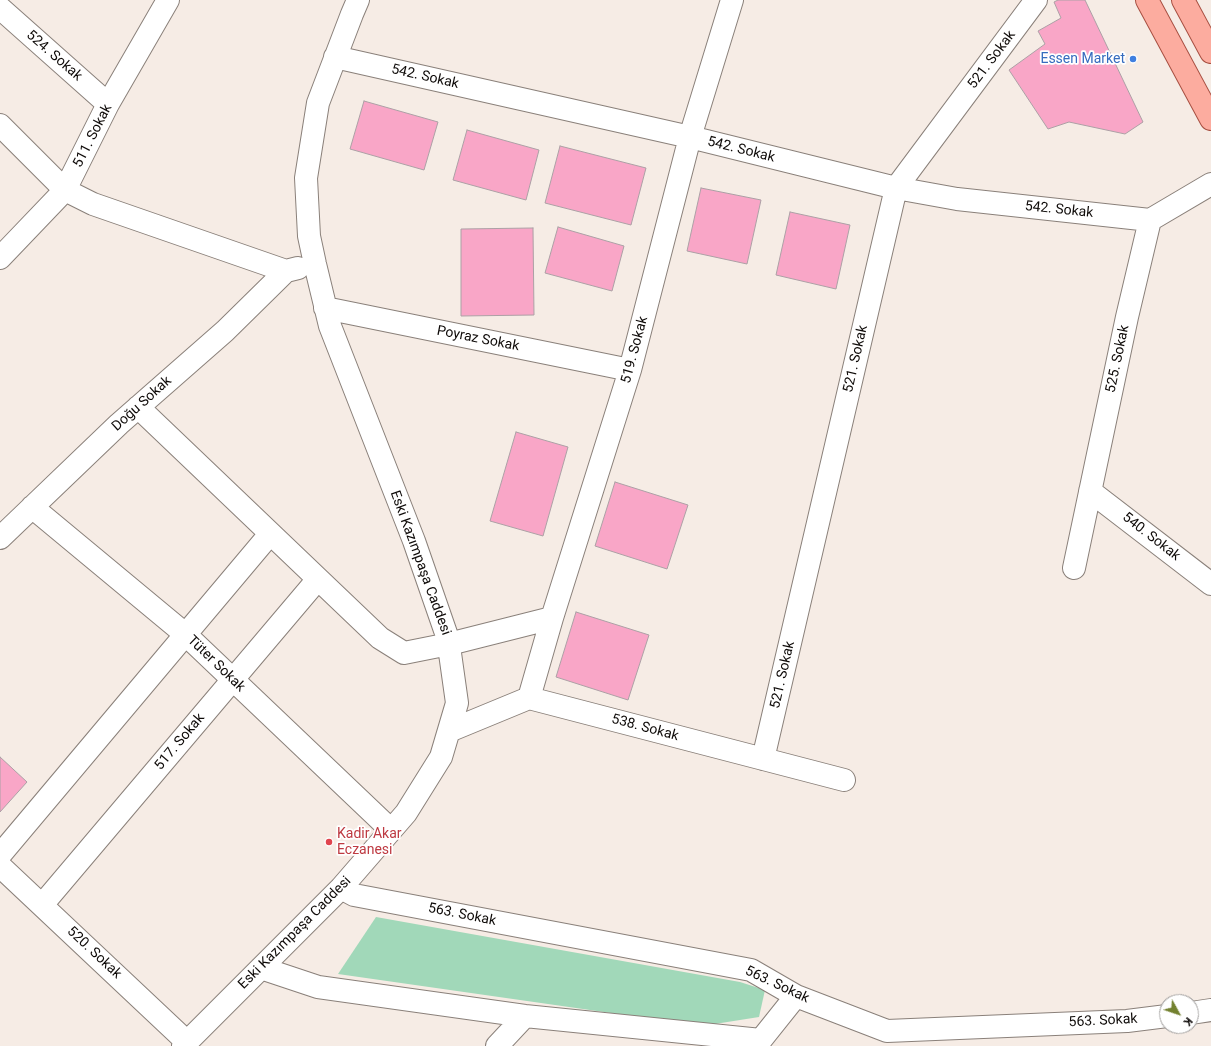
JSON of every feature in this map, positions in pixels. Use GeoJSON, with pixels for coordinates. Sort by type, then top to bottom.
{"type":"FeatureCollection","features":[{"type":"Feature","properties":{"kind":"main road"},"geometry":{"type":"LineString","coordinates":[[1147,0],[1211,119]]}},
{"type":"Feature","properties":{"kind":"main road"},"geometry":{"type":"LineString","coordinates":[[1183,0],[1211,52]]}},
{"type":"Feature","properties":{"kind":"street","name":"511. Sokak"},"geometry":{"type":"LineString","coordinates":[[0,258],[65,190],[108,104],[168,0]]}},
{"type":"Feature","properties":{"kind":"street","name":"Eski Kazımpaşa Caddesi"},"geometry":{"type":"LineString","coordinates":[[185,1044],[341,888],[406,813],[440,758],[457,703],[449,644],[436,601],[330,326],[309,236],[306,178],[318,103],[358,0]]}},
{"type":"Feature","properties":{"kind":"street","name":"519. Sokak"},"geometry":{"type":"LineString","coordinates":[[529,698],[552,618],[630,370],[690,138],[732,0]]}},
{"type":"Feature","properties":{"kind":"street","name":"521. Sokak"},"geometry":{"type":"LineString","coordinates":[[763,759],[896,188],[1036,0]]}},
{"type":"Feature","properties":{"kind":"street","name":"524. Sokak"},"geometry":{"type":"LineString","coordinates":[[0,8],[108,104]]}},
{"type":"Feature","properties":{"kind":"street","name":"542. Sokak"},"geometry":{"type":"LineString","coordinates":[[335,57],[690,138],[896,188],[957,199],[1150,220]]}},
{"type":"Feature","properties":{"kind":"street"},"geometry":{"type":"LineString","coordinates":[[0,125],[65,190],[93,204],[286,271],[315,264]]}},
{"type":"Feature","properties":{"kind":"street"},"geometry":{"type":"LineString","coordinates":[[1150,220],[1211,184]]}},
{"type":"Feature","properties":{"kind":"street","name":"525. Sokak"},"geometry":{"type":"LineString","coordinates":[[1074,568],[1127,317],[1150,220]]}},
{"type":"Feature","properties":{"kind":"street","name":"Doğu Sokak"},"geometry":{"type":"LineString","coordinates":[[0,538],[138,407],[225,331],[286,271]]}},
{"type":"Feature","properties":{"kind":"street","name":"Poyraz Sokak"},"geometry":{"type":"LineString","coordinates":[[325,308],[630,370]]}},
{"type":"Feature","properties":{"kind":"street"},"geometry":{"type":"LineString","coordinates":[[138,407],[380,638],[404,653],[449,644],[552,618]]}},
{"type":"Feature","properties":{"kind":"street","name":"540. Sokak"},"geometry":{"type":"LineString","coordinates":[[1090,491],[1211,584]]}},
{"type":"Feature","properties":{"kind":"street","name":"Tüter Sokak"},"geometry":{"type":"LineString","coordinates":[[32,508],[185,634],[391,830]]}},
{"type":"Feature","properties":{"kind":"street"},"geometry":{"type":"LineString","coordinates":[[0,855],[270,534]]}},
{"type":"Feature","properties":{"kind":"street","name":"517. Sokak"},"geometry":{"type":"LineString","coordinates":[[42,905],[318,579]]}},
{"type":"Feature","properties":{"kind":"street"},"geometry":{"type":"LineString","coordinates":[[449,731],[529,698]]}},
{"type":"Feature","properties":{"kind":"street","name":"538. Sokak"},"geometry":{"type":"LineString","coordinates":[[529,698],[844,780]]}},
{"type":"Feature","properties":{"kind":"street","name":"520. Sokak"},"geometry":{"type":"LineString","coordinates":[[0,866],[185,1044]]}},
{"type":"Feature","properties":{"kind":"street","name":"563. Sokak"},"geometry":{"type":"LineString","coordinates":[[341,888],[354,895],[751,970],[796,996],[887,1031],[1127,1021],[1159,1017]]}},
{"type":"Feature","properties":{"kind":"street"},"geometry":{"type":"LineString","coordinates":[[261,968],[318,987],[525,1016],[758,1043],[796,996]]}},
{"type":"Feature","properties":{"kind":"street"},"geometry":{"type":"LineString","coordinates":[[1199,1012],[1211,1010]]}},
{"type":"Feature","properties":{"kind":"street"},"geometry":{"type":"LineString","coordinates":[[497,1046],[525,1016]]}},
{"type":"Feature","properties":{"kind":"street"},"geometry":{"type":"LineString","coordinates":[[887,1031],[904,1046]]}},
{"type":"Feature","properties":{"kind":"green space"},"geometry":{"type":"Polygon","coordinates":[[[376,917],[740,982],[765,990],[759,1017],[702,1026],[338,974],[376,917]]]}},
{"type":"Feature","properties":{"kind":"building"},"geometry":{"type":"Polygon","coordinates":[[[1058,0],[1085,0],[1143,122],[1125,134],[1069,122],[1048,129],[1009,70],[1045,44],[1038,31],[1061,18],[1054,2],[1058,0]]]}},
{"type":"Feature","properties":{"kind":"building"},"geometry":{"type":"Polygon","coordinates":[[[364,101],[438,122],[424,170],[350,149],[364,101]]]}},
{"type":"Feature","properties":{"kind":"building"},"geometry":{"type":"Polygon","coordinates":[[[467,130],[539,150],[526,200],[453,180],[467,130]]]}},
{"type":"Feature","properties":{"kind":"building"},"geometry":{"type":"Polygon","coordinates":[[[560,146],[646,168],[631,225],[545,203],[560,146]]]}},
{"type":"Feature","properties":{"kind":"building"},"geometry":{"type":"Polygon","coordinates":[[[701,188],[761,200],[747,264],[687,251],[701,188]]]}},
{"type":"Feature","properties":{"kind":"building"},"geometry":{"type":"Polygon","coordinates":[[[790,212],[850,225],[836,289],[776,275],[790,212]]]}},
{"type":"Feature","properties":{"kind":"building"},"geometry":{"type":"Polygon","coordinates":[[[558,227],[624,246],[612,291],[545,273],[558,227]]]}},
{"type":"Feature","properties":{"kind":"building"},"geometry":{"type":"Polygon","coordinates":[[[533,228],[534,315],[461,316],[461,229],[533,228]]]}},
{"type":"Feature","properties":{"kind":"building"},"geometry":{"type":"Polygon","coordinates":[[[516,432],[568,447],[543,536],[490,521],[516,432]]]}},
{"type":"Feature","properties":{"kind":"building"},"geometry":{"type":"Polygon","coordinates":[[[615,482],[688,505],[667,569],[595,546],[615,482]]]}},
{"type":"Feature","properties":{"kind":"building"},"geometry":{"type":"Polygon","coordinates":[[[576,612],[649,635],[628,700],[556,677],[576,612]]]}},
{"type":"Feature","properties":{"kind":"building"},"geometry":{"type":"Polygon","coordinates":[[[0,757],[27,782],[0,812],[0,757]]]}},
{"type":"Feature","properties":{"kind":"place","name":"Essen Market"},"geometry":{"type":"Point","coordinates":[1133,59]}},
{"type":"Feature","properties":{"kind":"place","name":"Kadir Akar Eczanesi"},"geometry":{"type":"Point","coordinates":[329,842]}}]}
